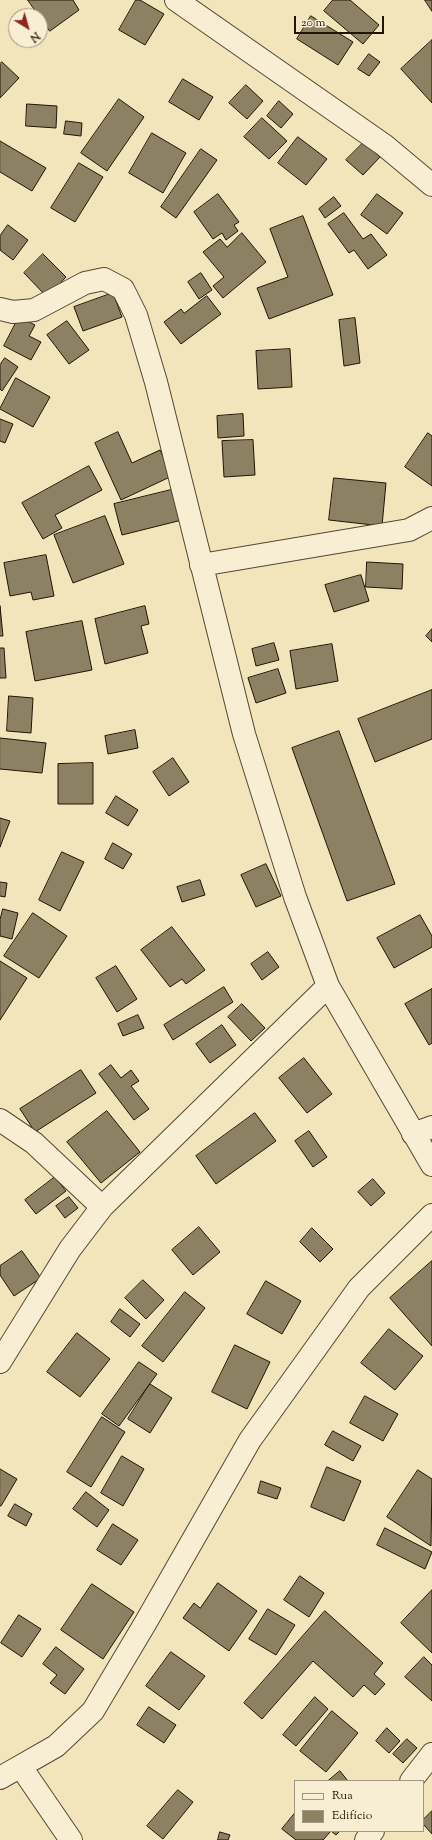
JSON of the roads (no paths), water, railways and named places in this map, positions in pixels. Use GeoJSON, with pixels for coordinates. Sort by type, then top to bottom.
{"type":"FeatureCollection","features":[{"type":"Feature","properties":{"kind":"street"},"geometry":{"type":"LineString","coordinates":[[176,0],[384,145],[432,185]]}},
{"type":"Feature","properties":{"kind":"street"},"geometry":{"type":"LineString","coordinates":[[0,309],[13,312],[34,310],[85,284],[104,279],[123,289],[136,315],[154,374],[244,734],[295,897],[328,986],[423,1131],[432,1165]]}},
{"type":"Feature","properties":{"kind":"street"},"geometry":{"type":"LineString","coordinates":[[201,565],[409,530],[432,518]]}},
{"type":"Feature","properties":{"kind":"street"},"geometry":{"type":"LineString","coordinates":[[0,1362],[70,1249],[102,1207],[328,986]]}},
{"type":"Feature","properties":{"kind":"street"},"geometry":{"type":"LineString","coordinates":[[0,1120],[34,1143],[102,1207]]}},
{"type":"Feature","properties":{"kind":"street"},"geometry":{"type":"LineString","coordinates":[[0,1778],[56,1746],[93,1711],[250,1440],[359,1288],[432,1215]]}},
{"type":"Feature","properties":{"kind":"street"},"geometry":{"type":"LineString","coordinates":[[412,1780],[432,1754]]}},
{"type":"Feature","properties":{"kind":"street"},"geometry":{"type":"LineString","coordinates":[[21,1767],[71,1840]]}},
{"type":"Feature","properties":{"kind":"street"},"geometry":{"type":"LineString","coordinates":[[366,1840],[372,1832]]}}]}
